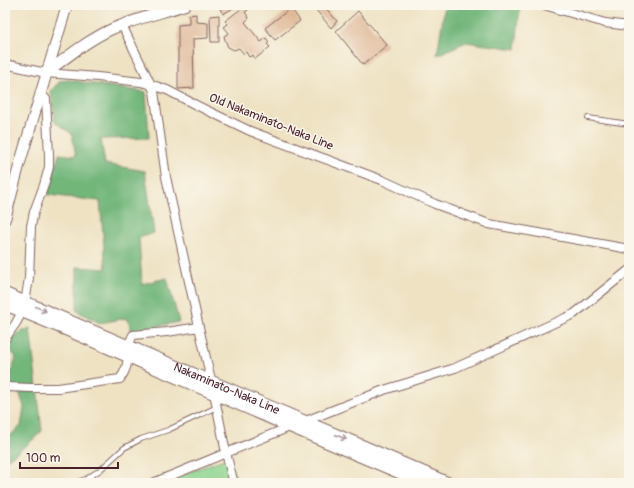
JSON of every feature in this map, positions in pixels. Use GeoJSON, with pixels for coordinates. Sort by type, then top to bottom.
{"type":"FeatureCollection","features":[{"type":"Feature","properties":{"kind":"main road","name":"Nakaminato-Naka Line"},"geometry":{"type":"LineString","coordinates":[[5,294],[24,307],[68,330],[128,351],[213,387],[305,422],[447,483]]}},
{"type":"Feature","properties":{"kind":"main road","name":"Nakaminato-Naka Line"},"geometry":{"type":"LineString","coordinates":[[5,304],[24,307]]}},
{"type":"Feature","properties":{"kind":"main road","name":"Nakaminato-Naka Line"},"geometry":{"type":"LineString","coordinates":[[213,387],[290,426],[426,483]]}},
{"type":"Feature","properties":{"kind":"street"},"geometry":{"type":"LineString","coordinates":[[5,219],[40,93],[67,5]]}},
{"type":"Feature","properties":{"kind":"street"},"geometry":{"type":"LineString","coordinates":[[46,73],[97,37],[122,25],[185,5]]}},
{"type":"Feature","properties":{"kind":"street"},"geometry":{"type":"LineString","coordinates":[[544,5],[561,8],[605,23],[629,26]]}},
{"type":"Feature","properties":{"kind":"street"},"geometry":{"type":"LineString","coordinates":[[122,25],[154,91],[166,177],[198,327],[213,387],[226,453],[235,483]]}},
{"type":"Feature","properties":{"kind":"street","name":"Old Nakaminato-Naka Line"},"geometry":{"type":"LineString","coordinates":[[5,64],[46,73],[98,77],[150,84],[168,90],[250,131],[382,180],[435,204],[479,221],[629,249]]}},
{"type":"Feature","properties":{"kind":"street"},"geometry":{"type":"LineString","coordinates":[[5,339],[16,323],[24,307],[29,278],[31,226],[34,212],[49,167],[46,99],[40,93]]}},
{"type":"Feature","properties":{"kind":"street"},"geometry":{"type":"LineString","coordinates":[[152,483],[290,426],[305,422],[384,390],[455,368],[574,314],[629,270]]}},
{"type":"Feature","properties":{"kind":"street"},"geometry":{"type":"LineString","coordinates":[[5,387],[58,388],[120,379],[125,373],[128,351],[133,335],[198,327]]}},
{"type":"Feature","properties":{"kind":"lane"},"geometry":{"type":"LineString","coordinates":[[588,118],[629,124]]}},
{"type":"Feature","properties":{"kind":"lane"},"geometry":{"type":"LineString","coordinates":[[74,483],[86,479],[100,470],[124,448],[141,439],[168,430],[217,407]]}},
{"type":"Feature","properties":{"kind":"green space"},"geometry":{"type":"Polygon","coordinates":[[[445,5],[520,5],[516,49],[466,42],[437,55],[445,5]]]}},
{"type":"Feature","properties":{"kind":"green space"},"geometry":{"type":"Polygon","coordinates":[[[69,80],[146,92],[149,138],[101,139],[105,164],[145,171],[154,233],[139,238],[142,284],[167,278],[179,322],[132,331],[127,318],[100,323],[77,311],[77,267],[106,269],[100,201],[48,195],[59,154],[76,156],[72,134],[55,122],[51,91],[60,81],[69,80]]]}},
{"type":"Feature","properties":{"kind":"green space"},"geometry":{"type":"Polygon","coordinates":[[[30,328],[42,431],[28,444],[5,461],[5,440],[21,426],[24,407],[20,394],[8,383],[16,357],[8,348],[13,336],[30,328]]]}},
{"type":"Feature","properties":{"kind":"green space"},"geometry":{"type":"Polygon","coordinates":[[[224,459],[241,483],[167,483],[166,481],[224,459]]]}},
{"type":"Feature","properties":{"kind":"building"},"geometry":{"type":"Polygon","coordinates":[[[218,5],[234,5],[235,7],[223,14],[218,5]]]}},
{"type":"Feature","properties":{"kind":"building"},"geometry":{"type":"Polygon","coordinates":[[[246,5],[248,10],[245,12],[249,18],[245,22],[261,42],[266,38],[269,42],[267,44],[270,47],[255,59],[253,55],[249,57],[246,52],[244,54],[239,48],[234,50],[228,47],[224,36],[229,33],[224,27],[228,24],[225,21],[246,5]]]}},
{"type":"Feature","properties":{"kind":"building"},"geometry":{"type":"Polygon","coordinates":[[[312,5],[323,5],[337,21],[331,28],[312,5]]]}},
{"type":"Feature","properties":{"kind":"building"},"geometry":{"type":"Polygon","coordinates":[[[291,8],[300,21],[275,40],[265,28],[291,8]]]}},
{"type":"Feature","properties":{"kind":"building"},"geometry":{"type":"Polygon","coordinates":[[[358,11],[387,45],[363,65],[336,31],[358,11]]]}},
{"type":"Feature","properties":{"kind":"building"},"geometry":{"type":"Polygon","coordinates":[[[196,14],[196,22],[208,23],[208,38],[193,39],[194,88],[178,89],[178,25],[189,24],[189,15],[196,14]]]}},
{"type":"Feature","properties":{"kind":"building"},"geometry":{"type":"Polygon","coordinates":[[[219,15],[219,42],[211,42],[210,16],[219,15]]]}}]}
